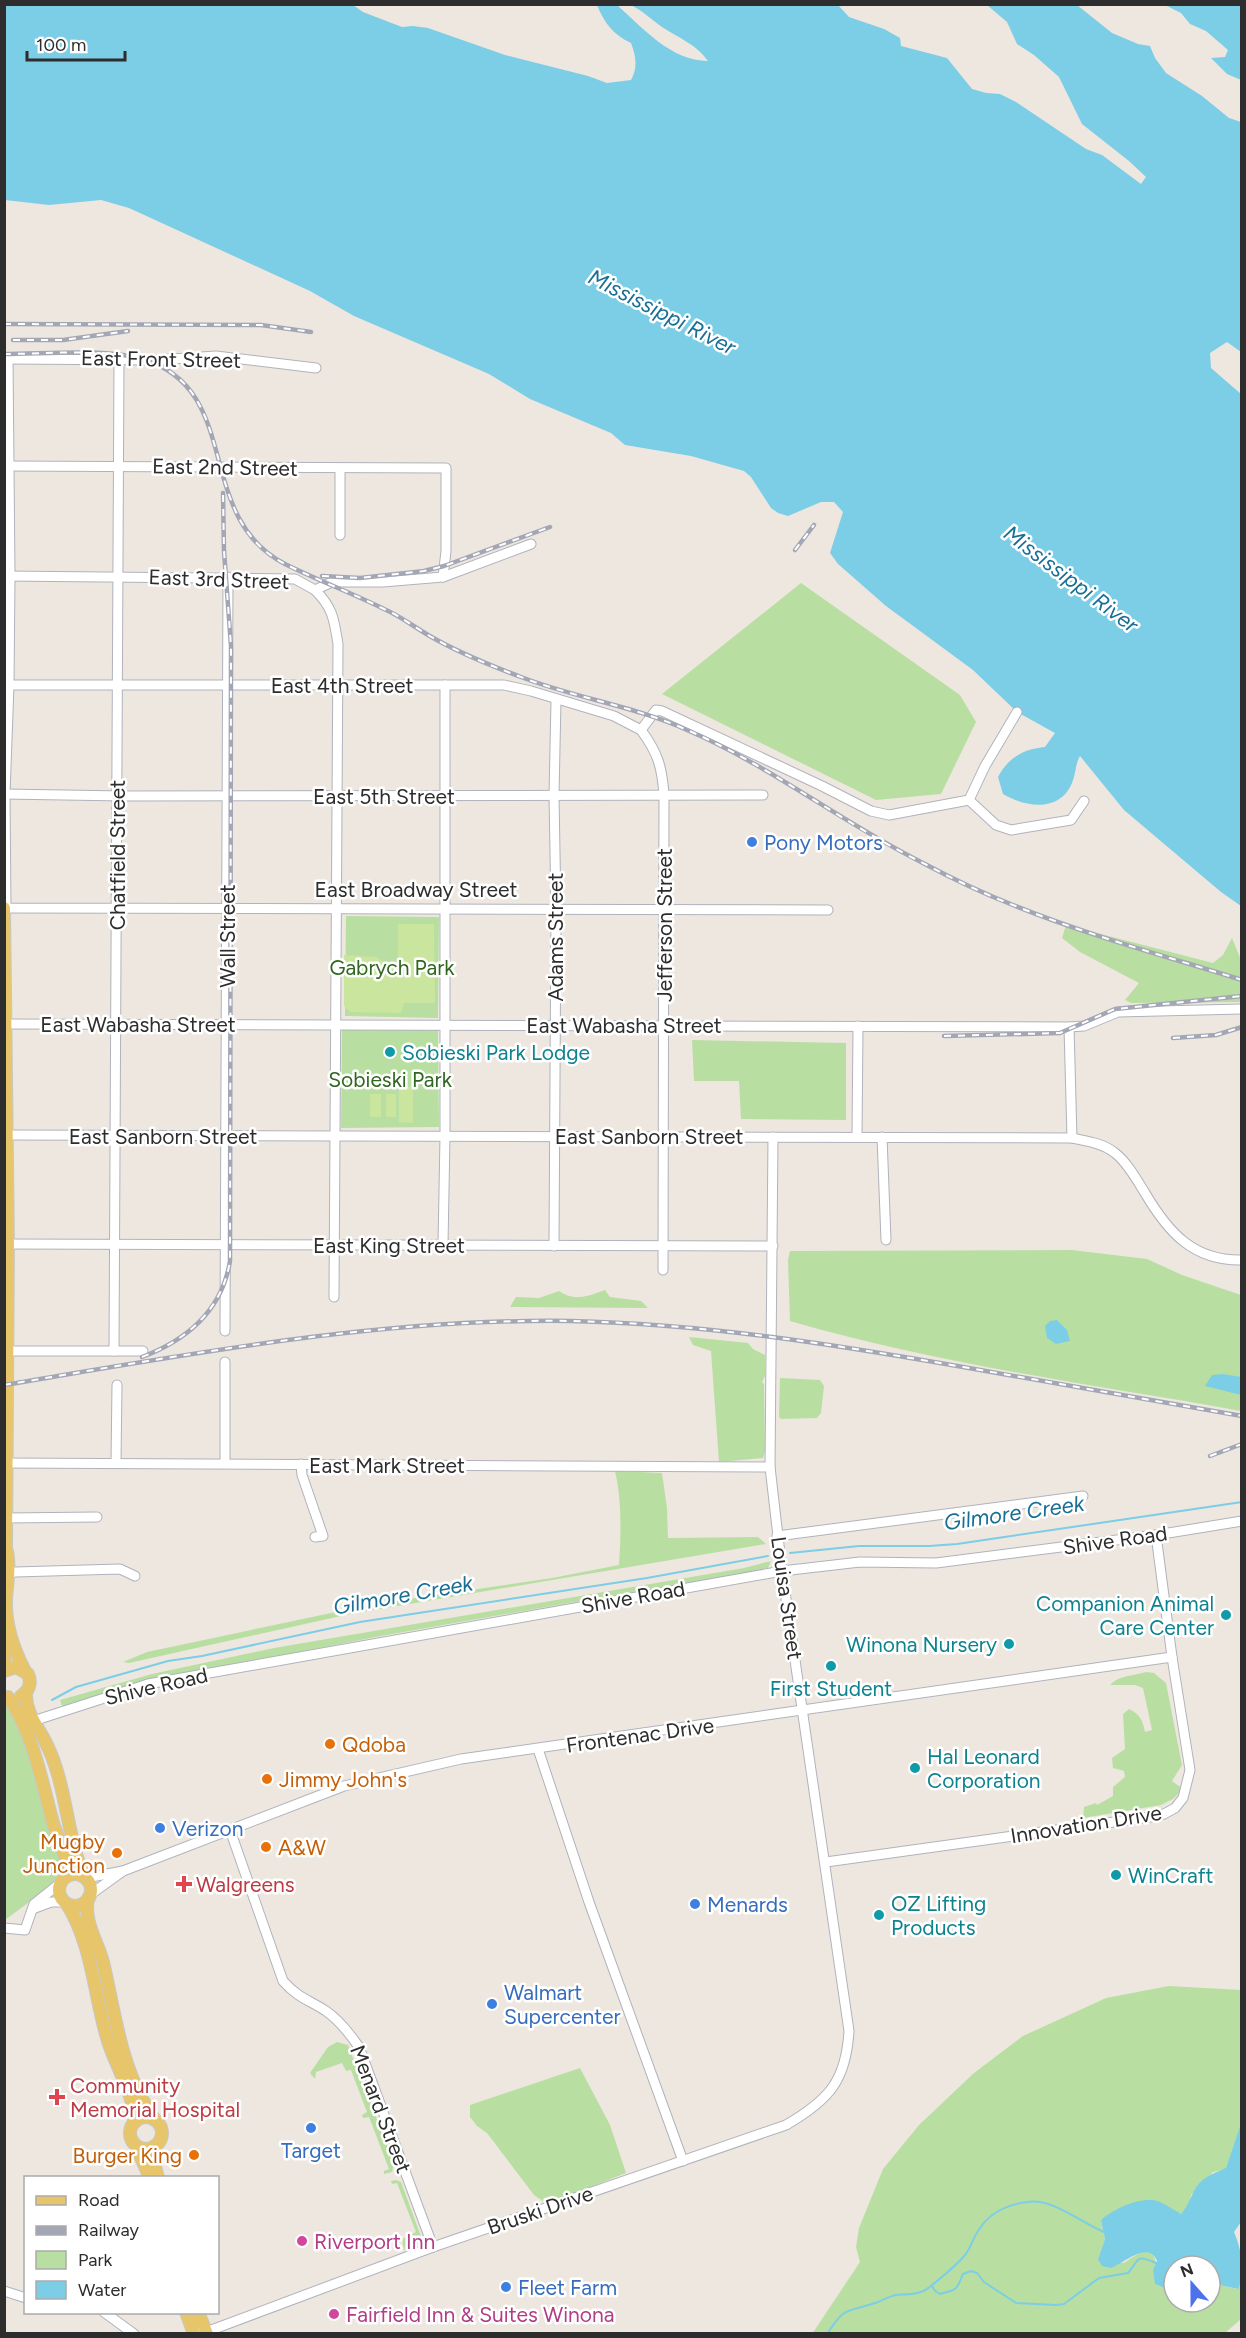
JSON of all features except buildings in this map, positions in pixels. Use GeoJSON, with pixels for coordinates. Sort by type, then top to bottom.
{"type":"FeatureCollection","features":[{"type":"Feature","properties":{"kind":"main road"},"geometry":{"type":"LineString","coordinates":[[5,908],[7,1518],[5,1550],[9,1556],[8,1622],[14,1647],[30,1681],[26,1692],[27,1707],[56,1768],[72,1842],[85,1877],[90,1884],[88,1918],[103,1961],[125,2060],[137,2092],[160,2128],[161,2134],[155,2146],[154,2162],[158,2176]]}},
{"type":"Feature","properties":{"kind":"main road"},"geometry":{"type":"LineString","coordinates":[[4,1646],[5,1670],[16,1667],[25,1671]]}},
{"type":"Feature","properties":{"kind":"main road"},"geometry":{"type":"LineString","coordinates":[[6,1696],[18,1697],[26,1692]]}},
{"type":"Feature","properties":{"kind":"main road"},"geometry":{"type":"LineString","coordinates":[[6,1696],[22,1720],[40,1768],[52,1820],[66,1860],[59,1894],[83,1939],[106,2036],[132,2100],[135,2122],[130,2134],[149,2176]]}},
{"type":"Feature","properties":{"kind":"main road"},"geometry":{"type":"LineString","coordinates":[[62,1881],[74,1874],[85,1877]]}},
{"type":"Feature","properties":{"kind":"main road"},"geometry":{"type":"LineString","coordinates":[[65,1903],[79,1906],[89,1897]]}},
{"type":"Feature","properties":{"kind":"main road"},"geometry":{"type":"LineString","coordinates":[[135,2122],[145,2117],[155,2120]]}},
{"type":"Feature","properties":{"kind":"main road"},"geometry":{"type":"LineString","coordinates":[[136,2146],[146,2149],[155,2146]]}},
{"type":"Feature","properties":{"kind":"main road"},"geometry":{"type":"LineString","coordinates":[[189,2314],[202,2333]]}},
{"type":"Feature","properties":{"kind":"main road"},"geometry":{"type":"LineString","coordinates":[[198,2314],[202,2333]]}},
{"type":"Feature","properties":{"kind":"street","name":"East Front Street"},"geometry":{"type":"LineString","coordinates":[[6,359],[157,360],[216,356],[316,368]]}},
{"type":"Feature","properties":{"kind":"street","name":"Chatfield Street"},"geometry":{"type":"LineString","coordinates":[[114,1351],[119,358]]}},
{"type":"Feature","properties":{"kind":"street"},"geometry":{"type":"LineString","coordinates":[[5,908],[6,359]]}},
{"type":"Feature","properties":{"kind":"street","name":"East 2nd Street"},"geometry":{"type":"LineString","coordinates":[[7,466],[446,468],[446,551],[443,577]]}},
{"type":"Feature","properties":{"kind":"street"},"geometry":{"type":"LineString","coordinates":[[340,469],[340,535]]}},
{"type":"Feature","properties":{"kind":"street","name":"East 3rd Street"},"geometry":{"type":"LineString","coordinates":[[7,576],[295,579],[315,590],[332,582],[383,582],[443,577],[531,544]]}},
{"type":"Feature","properties":{"kind":"street","name":"Wall Street"},"geometry":{"type":"LineString","coordinates":[[225,1331],[228,577]]}},
{"type":"Feature","properties":{"kind":"street"},"geometry":{"type":"LineString","coordinates":[[315,590],[328,603],[334,617],[338,644],[334,1297]]}},
{"type":"Feature","properties":{"kind":"street","name":"East 4th Street"},"geometry":{"type":"LineString","coordinates":[[7,685],[504,685],[614,716],[641,730]]}},
{"type":"Feature","properties":{"kind":"street"},"geometry":{"type":"LineString","coordinates":[[443,1245],[446,1136],[445,685]]}},
{"type":"Feature","properties":{"kind":"street","name":"Adams Street"},"geometry":{"type":"LineString","coordinates":[[554,1246],[556,700]]}},
{"type":"Feature","properties":{"kind":"street"},"geometry":{"type":"LineString","coordinates":[[641,730],[656,710],[662,711],[871,811],[889,815],[969,800]]}},
{"type":"Feature","properties":{"kind":"street"},"geometry":{"type":"LineString","coordinates":[[969,800],[985,766],[1017,712]]}},
{"type":"Feature","properties":{"kind":"street","name":"Jefferson Street"},"geometry":{"type":"LineString","coordinates":[[641,730],[655,749],[663,771],[664,795],[663,1270]]}},
{"type":"Feature","properties":{"kind":"street","name":"East 5th Street"},"geometry":{"type":"LineString","coordinates":[[5,795],[763,795]]}},
{"type":"Feature","properties":{"kind":"street"},"geometry":{"type":"LineString","coordinates":[[969,800],[996,825],[1011,830],[1071,820],[1084,801]]}},
{"type":"Feature","properties":{"kind":"street","name":"East Broadway Street"},"geometry":{"type":"LineString","coordinates":[[5,908],[828,909]]}},
{"type":"Feature","properties":{"kind":"street","name":"East Wabasha Street"},"geometry":{"type":"LineString","coordinates":[[6,1024],[1069,1027],[1084,1026],[1118,1012],[1242,1009]]}},
{"type":"Feature","properties":{"kind":"street"},"geometry":{"type":"LineString","coordinates":[[857,1137],[858,1026]]}},
{"type":"Feature","properties":{"kind":"street"},"geometry":{"type":"LineString","coordinates":[[1069,1027],[1072,1138]]}},
{"type":"Feature","properties":{"kind":"street","name":"East Sanborn Street"},"geometry":{"type":"LineString","coordinates":[[5,1136],[1072,1138],[1096,1143],[1115,1153],[1135,1177],[1165,1225],[1183,1242],[1211,1257],[1242,1260]]}},
{"type":"Feature","properties":{"kind":"street","name":"Louisa Street"},"geometry":{"type":"LineString","coordinates":[[773,1137],[770,1467],[777,1536],[849,2031],[848,2056]]}},
{"type":"Feature","properties":{"kind":"street"},"geometry":{"type":"LineString","coordinates":[[882,1137],[886,1240]]}},
{"type":"Feature","properties":{"kind":"street","name":"East King Street"},"geometry":{"type":"LineString","coordinates":[[6,1244],[773,1246]]}},
{"type":"Feature","properties":{"kind":"street"},"geometry":{"type":"LineString","coordinates":[[5,1351],[143,1351]]}},
{"type":"Feature","properties":{"kind":"street"},"geometry":{"type":"LineString","coordinates":[[225,1362],[225,1464]]}},
{"type":"Feature","properties":{"kind":"street"},"geometry":{"type":"LineString","coordinates":[[116,1462],[117,1385]]}},
{"type":"Feature","properties":{"kind":"street","name":"East Mark Street"},"geometry":{"type":"LineString","coordinates":[[6,1463],[770,1467]]}},
{"type":"Feature","properties":{"kind":"street"},"geometry":{"type":"LineString","coordinates":[[301,1464],[302,1475],[322,1536],[315,1538]]}},
{"type":"Feature","properties":{"kind":"street"},"geometry":{"type":"LineString","coordinates":[[777,1536],[1083,1496]]}},
{"type":"Feature","properties":{"kind":"street"},"geometry":{"type":"LineString","coordinates":[[7,1518],[97,1517]]}},
{"type":"Feature","properties":{"kind":"street","name":"Shive Road"},"geometry":{"type":"LineString","coordinates":[[33,1721],[148,1684],[782,1570],[860,1562],[936,1563],[1156,1535],[1242,1521]]}},
{"type":"Feature","properties":{"kind":"street","name":"Innovation Drive"},"geometry":{"type":"LineString","coordinates":[[826,1862],[1144,1818],[1164,1814],[1175,1808],[1183,1798],[1190,1770],[1156,1535]]}},
{"type":"Feature","properties":{"kind":"street"},"geometry":{"type":"LineString","coordinates":[[8,1574],[120,1569],[135,1576]]}},
{"type":"Feature","properties":{"kind":"street","name":"Frontenac Drive"},"geometry":{"type":"LineString","coordinates":[[85,1877],[123,1871],[344,1786],[461,1759],[1172,1657]]}},
{"type":"Feature","properties":{"kind":"street"},"geometry":{"type":"LineString","coordinates":[[538,1749],[589,1902],[683,2161]]}},
{"type":"Feature","properties":{"kind":"street","name":"Menard Street"},"geometry":{"type":"LineString","coordinates":[[230,1830],[283,1982],[295,1995],[328,2012],[349,2032],[359,2046],[433,2247]]}},
{"type":"Feature","properties":{"kind":"street","name":"Frontenac Drive"},"geometry":{"type":"LineString","coordinates":[[89,1897],[123,1871]]}},
{"type":"Feature","properties":{"kind":"street"},"geometry":{"type":"LineString","coordinates":[[4,1928],[25,1930],[34,1904],[62,1881]]}},
{"type":"Feature","properties":{"kind":"street"},"geometry":{"type":"LineString","coordinates":[[33,1908],[51,1902],[65,1903]]}},
{"type":"Feature","properties":{"kind":"street","name":"Bruski Drive"},"geometry":{"type":"LineString","coordinates":[[202,2333],[433,2247],[786,2125],[812,2110],[827,2095],[848,2056]]}},
{"type":"Feature","properties":{"kind":"street"},"geometry":{"type":"LineString","coordinates":[[4,2291],[24,2297]]}},
{"type":"Feature","properties":{"kind":"street"},"geometry":{"type":"LineString","coordinates":[[105,2314],[134,2334]]}},
{"type":"Feature","properties":{"kind":"green space"},"geometry":{"type":"Polygon","coordinates":[[[801,583],[960,695],[976,722],[941,794],[876,800],[662,694],[801,583]]]}},
{"type":"Feature","properties":{"kind":"green space","name":"Gabrych Park"},"geometry":{"type":"Polygon","coordinates":[[[346,916],[439,917],[438,1018],[345,1016],[346,916]]]}},
{"type":"Feature","properties":{"kind":"green space","name":"Gabrych Park"},"geometry":{"type":"Polygon","coordinates":[[[398,924],[434,924],[435,1003],[404,1003],[401,1013],[350,1012],[344,1006],[344,955],[376,957],[398,971],[398,924]]]}},
{"type":"Feature","properties":{"kind":"green space"},"geometry":{"type":"Polygon","coordinates":[[[1066,925],[1213,963],[1223,955],[1232,938],[1241,960],[1241,1002],[1131,1003],[1125,1000],[1139,983],[1080,952],[1062,938],[1066,925]]]}},
{"type":"Feature","properties":{"kind":"green space","name":"Sobieski Park"},"geometry":{"type":"Polygon","coordinates":[[[342,1030],[438,1030],[439,1127],[341,1128],[342,1030]]]}},
{"type":"Feature","properties":{"kind":"green space"},"geometry":{"type":"Polygon","coordinates":[[[692,1040],[846,1043],[846,1120],[741,1119],[739,1081],[694,1081],[692,1040]]]}},
{"type":"Feature","properties":{"kind":"green space"},"geometry":{"type":"Polygon","coordinates":[[[399,1087],[413,1087],[413,1123],[399,1122],[399,1087]]]}},
{"type":"Feature","properties":{"kind":"green space"},"geometry":{"type":"Polygon","coordinates":[[[370,1094],[381,1094],[381,1117],[370,1117],[370,1094]]]}},
{"type":"Feature","properties":{"kind":"green space"},"geometry":{"type":"Polygon","coordinates":[[[386,1094],[396,1094],[396,1117],[386,1117],[386,1094]]]}},
{"type":"Feature","properties":{"kind":"green space"},"geometry":{"type":"Polygon","coordinates":[[[1072,1250],[1147,1259],[1182,1275],[1241,1295],[1241,1411],[957,1361],[790,1321],[788,1260],[790,1251],[1072,1250]]]}},
{"type":"Feature","properties":{"kind":"green space"},"geometry":{"type":"Polygon","coordinates":[[[605,1290],[610,1297],[641,1301],[648,1308],[510,1307],[516,1297],[539,1298],[559,1291],[570,1296],[582,1297],[605,1290]]]}},
{"type":"Feature","properties":{"kind":"green space"},"geometry":{"type":"Polygon","coordinates":[[[689,1337],[748,1343],[753,1349],[765,1355],[765,1376],[762,1382],[764,1384],[765,1451],[763,1458],[719,1462],[711,1351],[693,1345],[689,1337]]]}},
{"type":"Feature","properties":{"kind":"green space"},"geometry":{"type":"Polygon","coordinates":[[[780,1378],[820,1380],[824,1386],[821,1413],[817,1418],[781,1419],[779,1417],[780,1378]]]}},
{"type":"Feature","properties":{"kind":"green space"},"geometry":{"type":"Polygon","coordinates":[[[615,1471],[662,1473],[668,1538],[758,1537],[766,1544],[350,1614],[129,1663],[123,1662],[147,1652],[369,1605],[552,1578],[619,1565],[620,1506],[615,1471]]]}},
{"type":"Feature","properties":{"kind":"green space"},"geometry":{"type":"Polygon","coordinates":[[[771,1561],[768,1568],[381,1636],[150,1681],[62,1706],[60,1700],[152,1674],[274,1648],[744,1568],[771,1561]]]}},
{"type":"Feature","properties":{"kind":"green space"},"geometry":{"type":"Polygon","coordinates":[[[1146,1672],[1154,1673],[1166,1683],[1182,1765],[1172,1781],[1183,1789],[1173,1799],[1161,1805],[1083,1818],[1084,1807],[1096,1803],[1097,1805],[1113,1796],[1113,1787],[1125,1777],[1124,1771],[1113,1768],[1112,1758],[1125,1749],[1123,1714],[1129,1709],[1133,1711],[1140,1718],[1145,1732],[1152,1730],[1143,1688],[1135,1685],[1110,1685],[1122,1678],[1146,1672]]]}},
{"type":"Feature","properties":{"kind":"green space"},"geometry":{"type":"Polygon","coordinates":[[[4,1703],[14,1712],[24,1736],[62,1865],[56,1882],[5,1920],[4,1703]]]}},
{"type":"Feature","properties":{"kind":"green space"},"geometry":{"type":"Polygon","coordinates":[[[1169,1986],[1241,1990],[1241,2123],[1226,2169],[1213,2172],[1191,2195],[1189,2205],[1181,2214],[1148,2201],[1132,2204],[1101,2220],[1105,2239],[1098,2259],[1124,2263],[1142,2252],[1152,2253],[1156,2264],[1155,2283],[1162,2286],[1162,2314],[1222,2314],[1222,2286],[1237,2289],[1241,2282],[1241,2319],[1225,2333],[812,2334],[860,2262],[856,2247],[859,2228],[883,2169],[919,2125],[974,2073],[1023,2036],[1106,1998],[1169,1986]]]}},
{"type":"Feature","properties":{"kind":"green space"},"geometry":{"type":"Polygon","coordinates":[[[337,2042],[348,2045],[394,2163],[392,2172],[384,2174],[384,2171],[389,2169],[369,2117],[363,2118],[362,2115],[367,2112],[351,2070],[346,2071],[342,2063],[316,2072],[315,2079],[310,2073],[328,2047],[337,2042]]]}},
{"type":"Feature","properties":{"kind":"green space"},"geometry":{"type":"Polygon","coordinates":[[[580,2068],[610,2125],[626,2173],[547,2204],[534,2195],[487,2133],[470,2117],[470,2105],[580,2068]]]}},
{"type":"Feature","properties":{"kind":"green space"},"geometry":{"type":"Polygon","coordinates":[[[391,2181],[401,2182],[423,2242],[420,2248],[404,2250],[402,2239],[416,2232],[397,2183],[392,2184],[391,2181]]]}},
{"type":"Feature","properties":{"kind":"water","name":"Mississippi River"},"geometry":{"type":"Polygon","coordinates":[[[5,5],[353,5],[363,12],[402,27],[428,28],[505,55],[607,83],[631,80],[635,71],[635,57],[631,43],[610,27],[597,5],[617,5],[658,42],[695,60],[708,61],[693,46],[631,5],[838,5],[849,17],[884,29],[900,38],[901,46],[947,58],[972,89],[1000,94],[1016,102],[1086,149],[1102,155],[1141,184],[1146,177],[1082,124],[1059,77],[1034,55],[1017,44],[1007,22],[987,5],[1077,5],[1112,33],[1138,44],[1150,46],[1155,58],[1166,73],[1202,96],[1229,118],[1241,122],[1241,352],[1227,342],[1210,353],[1211,368],[1241,394],[1241,906],[1221,892],[1124,810],[1080,756],[1072,783],[1060,799],[1042,805],[1022,802],[1003,794],[998,777],[1006,765],[1023,752],[1045,747],[1055,733],[1017,712],[973,670],[886,606],[838,564],[830,553],[843,512],[834,502],[821,502],[788,516],[778,513],[771,508],[751,477],[744,471],[691,456],[625,445],[611,433],[530,399],[489,374],[354,316],[310,291],[129,208],[101,200],[49,205],[5,200],[5,5]]]}},
{"type":"Feature","properties":{"kind":"water"},"geometry":{"type":"Polygon","coordinates":[[[1165,5],[1241,5],[1241,80],[1227,74],[1211,58],[1225,57],[1228,50],[1206,31],[1190,24],[1181,13],[1165,5]]]}},
{"type":"Feature","properties":{"kind":"water"},"geometry":{"type":"Polygon","coordinates":[[[1057,1320],[1067,1330],[1070,1341],[1056,1344],[1047,1338],[1045,1326],[1050,1321],[1057,1320]]]}},
{"type":"Feature","properties":{"kind":"water"},"geometry":{"type":"Polygon","coordinates":[[[1212,1375],[1241,1377],[1241,1395],[1205,1386],[1212,1375]]]}},
{"type":"Feature","properties":{"kind":"water"},"geometry":{"type":"Polygon","coordinates":[[[1241,2123],[1241,2222],[1234,2232],[1242,2260],[1242,2275],[1238,2289],[1222,2286],[1222,2254],[1162,2254],[1162,2287],[1155,2284],[1153,2270],[1157,2261],[1153,2255],[1148,2253],[1136,2255],[1111,2268],[1102,2266],[1098,2259],[1105,2239],[1101,2220],[1121,2208],[1145,2200],[1160,2202],[1181,2214],[1199,2184],[1207,2177],[1226,2168],[1241,2123]]]}},
{"type":"Feature","properties":{"kind":"waterway","name":"Gilmore Creek"},"geometry":{"type":"LineString","coordinates":[[790,1553],[859,1546],[957,1544],[1242,1502]]}},
{"type":"Feature","properties":{"kind":"waterway","name":"Gilmore Creek"},"geometry":{"type":"LineString","coordinates":[[52,1700],[76,1687],[168,1661],[202,1656],[360,1622],[647,1578],[768,1556]]}},
{"type":"Feature","properties":{"kind":"waterway"},"geometry":{"type":"LineString","coordinates":[[827,2334],[838,2318],[847,2311],[893,2296],[915,2294],[927,2289],[965,2255],[982,2225],[993,2214],[1006,2207],[1028,2202],[1047,2204],[1104,2232]]}},
{"type":"Feature","properties":{"kind":"waterway"},"geometry":{"type":"LineString","coordinates":[[932,2286],[940,2294],[951,2291],[958,2286],[963,2274],[971,2271],[977,2273],[984,2282],[1016,2303],[1056,2305],[1064,2304],[1099,2278],[1128,2273],[1139,2259],[1156,2263]]}},
{"type":"Feature","properties":{"kind":"railway"},"geometry":{"type":"LineString","coordinates":[[4,324],[261,325],[311,332]]}},
{"type":"Feature","properties":{"kind":"railway"},"geometry":{"type":"LineString","coordinates":[[13,340],[63,340],[128,331]]}},
{"type":"Feature","properties":{"kind":"railway"},"geometry":{"type":"LineString","coordinates":[[4,354],[74,352],[110,354],[142,359],[174,374],[195,397],[208,424],[226,486],[238,516],[256,543],[285,564],[390,612],[439,641],[485,663],[562,691],[667,722],[717,744],[891,846],[990,895],[1098,936],[1242,980]]}},
{"type":"Feature","properties":{"kind":"railway"},"geometry":{"type":"LineString","coordinates":[[142,1357],[174,1342],[200,1321],[219,1294],[230,1261],[231,646],[224,551],[223,493]]}},
{"type":"Feature","properties":{"kind":"railway"},"geometry":{"type":"LineString","coordinates":[[795,550],[814,525]]}},
{"type":"Feature","properties":{"kind":"railway"},"geometry":{"type":"LineString","coordinates":[[322,576],[360,578],[424,571],[444,566],[550,527]]}},
{"type":"Feature","properties":{"kind":"railway"},"geometry":{"type":"LineString","coordinates":[[944,1036],[1060,1033],[1115,1009],[1242,996]]}},
{"type":"Feature","properties":{"kind":"railway"},"geometry":{"type":"LineString","coordinates":[[1173,1038],[1216,1035],[1242,1027]]}},
{"type":"Feature","properties":{"kind":"railway"},"geometry":{"type":"LineString","coordinates":[[4,1385],[286,1340],[429,1325],[571,1321],[671,1326],[768,1336],[1242,1416]]}},
{"type":"Feature","properties":{"kind":"railway"},"geometry":{"type":"LineString","coordinates":[[1210,1456],[1242,1444]]}},
{"type":"Feature","properties":{"kind":"place","name":"Pony Motors"},"geometry":{"type":"Point","coordinates":[752,842]}},
{"type":"Feature","properties":{"kind":"place","name":"Sobieski Park Lodge"},"geometry":{"type":"Point","coordinates":[390,1052]}},
{"type":"Feature","properties":{"kind":"place","name":"Companion Animal Care Center"},"geometry":{"type":"Point","coordinates":[1226,1615]}},
{"type":"Feature","properties":{"kind":"place","name":"Winona Nursery"},"geometry":{"type":"Point","coordinates":[1009,1644]}},
{"type":"Feature","properties":{"kind":"place","name":"First Student"},"geometry":{"type":"Point","coordinates":[831,1666]}},
{"type":"Feature","properties":{"kind":"place","name":"Qdoba"},"geometry":{"type":"Point","coordinates":[330,1744]}},
{"type":"Feature","properties":{"kind":"place","name":"Hal Leonard Corporation"},"geometry":{"type":"Point","coordinates":[915,1768]}},
{"type":"Feature","properties":{"kind":"place","name":"Jimmy John's"},"geometry":{"type":"Point","coordinates":[267,1779]}},
{"type":"Feature","properties":{"kind":"place","name":"Verizon"},"geometry":{"type":"Point","coordinates":[160,1828]}},
{"type":"Feature","properties":{"kind":"place","name":"A&W"},"geometry":{"type":"Point","coordinates":[266,1847]}},
{"type":"Feature","properties":{"kind":"place","name":"Mugby Junction"},"geometry":{"type":"Point","coordinates":[117,1853]}},
{"type":"Feature","properties":{"kind":"place","name":"WinCraft"},"geometry":{"type":"Point","coordinates":[1116,1875]}},
{"type":"Feature","properties":{"kind":"place","name":"Walgreens"},"geometry":{"type":"Point","coordinates":[184,1884]}},
{"type":"Feature","properties":{"kind":"place","name":"Menards"},"geometry":{"type":"Point","coordinates":[695,1904]}},
{"type":"Feature","properties":{"kind":"place","name":"OZ Lifting Products"},"geometry":{"type":"Point","coordinates":[879,1915]}},
{"type":"Feature","properties":{"kind":"place","name":"Walmart Supercenter"},"geometry":{"type":"Point","coordinates":[492,2004]}},
{"type":"Feature","properties":{"kind":"place","name":"Community Memorial Hospital"},"geometry":{"type":"Point","coordinates":[57,2097]}},
{"type":"Feature","properties":{"kind":"place","name":"Target"},"geometry":{"type":"Point","coordinates":[311,2128]}},
{"type":"Feature","properties":{"kind":"place","name":"Burger King"},"geometry":{"type":"Point","coordinates":[194,2155]}},
{"type":"Feature","properties":{"kind":"place","name":"Riverport Inn"},"geometry":{"type":"Point","coordinates":[302,2241]}},
{"type":"Feature","properties":{"kind":"place","name":"Fleet Farm"},"geometry":{"type":"Point","coordinates":[506,2287]}},
{"type":"Feature","properties":{"kind":"place","name":"Fairfield Inn & Suites Winona"},"geometry":{"type":"Point","coordinates":[334,2314]}}]}
